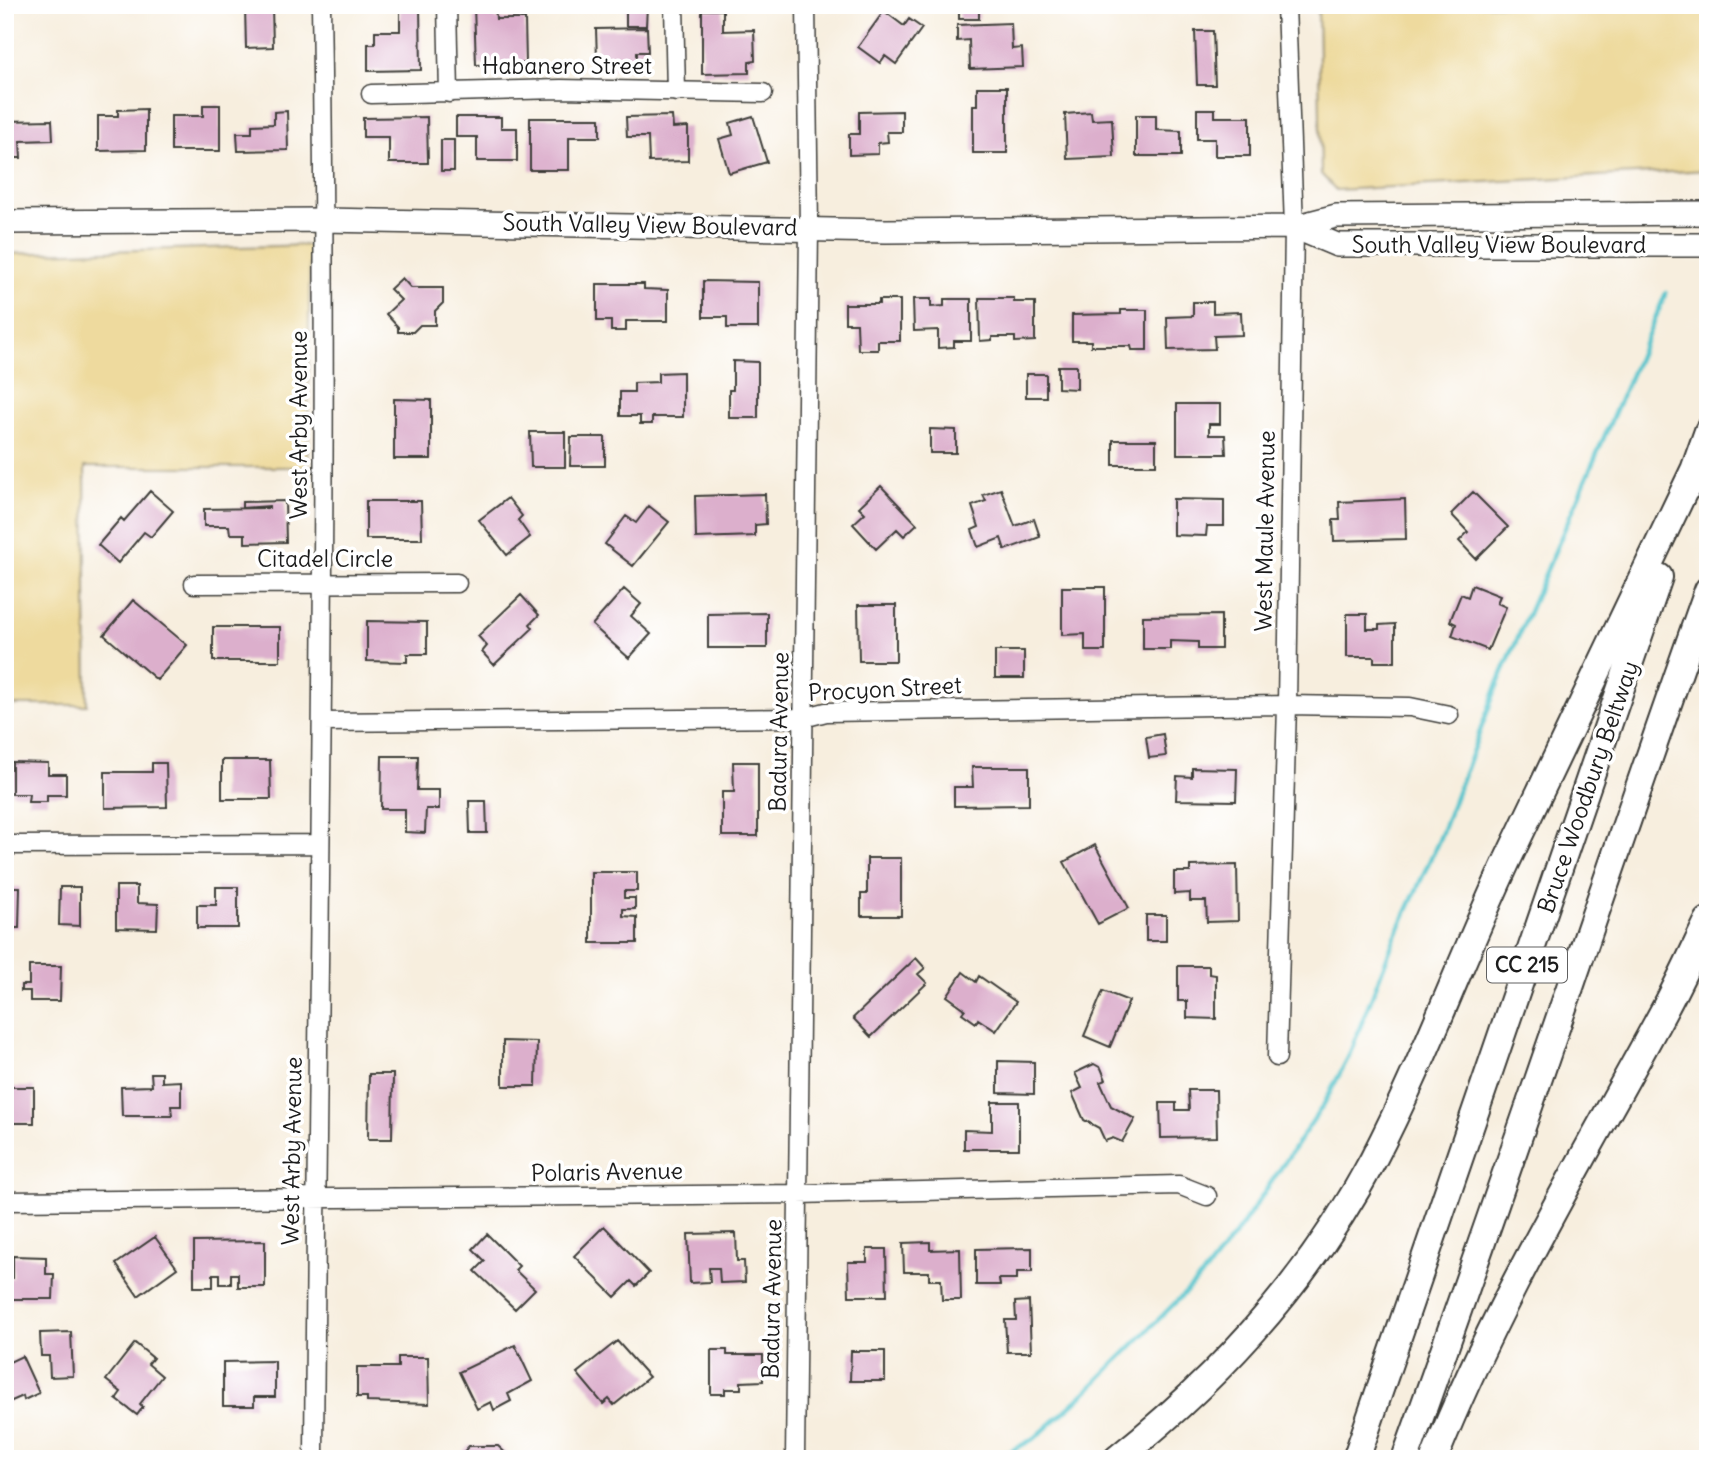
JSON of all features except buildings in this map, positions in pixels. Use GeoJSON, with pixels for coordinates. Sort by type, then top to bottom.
{"type":"FeatureCollection","features":[{"type":"Feature","properties":{"kind":"highway","name":"Bruce Woodbury Beltway"},"geometry":{"type":"LineString","coordinates":[[1356,1459],[1708,431]]}},
{"type":"Feature","properties":{"kind":"highway"},"geometry":{"type":"LineString","coordinates":[[1117,1459],[1150,1433],[1225,1363],[1294,1281],[1349,1203],[1399,1108],[1506,865],[1694,470]]}},
{"type":"Feature","properties":{"kind":"highway","name":"Bruce Woodbury Beltway"},"geometry":{"type":"LineString","coordinates":[[1405,1459],[1708,590]]}},
{"type":"Feature","properties":{"kind":"highway"},"geometry":{"type":"LineString","coordinates":[[1434,1459],[1478,1355],[1708,922]]}},
{"type":"Feature","properties":{"kind":"main road","name":"South Valley View Boulevard"},"geometry":{"type":"LineString","coordinates":[[5,222],[324,220],[886,231],[1294,227],[1336,216],[1708,213]]}},
{"type":"Feature","properties":{"kind":"main road","name":"South Valley View Boulevard"},"geometry":{"type":"LineString","coordinates":[[1294,227],[1337,245],[1703,245]]}},
{"type":"Feature","properties":{"kind":"street","name":"West Arby Avenue"},"geometry":{"type":"LineString","coordinates":[[314,1459],[323,583],[324,220],[321,5]]}},
{"type":"Feature","properties":{"kind":"street"},"geometry":{"type":"LineString","coordinates":[[447,5],[449,93]]}},
{"type":"Feature","properties":{"kind":"street"},"geometry":{"type":"LineString","coordinates":[[674,5],[676,92]]}},
{"type":"Feature","properties":{"kind":"street","name":"Badura Avenue"},"geometry":{"type":"LineString","coordinates":[[795,1459],[809,228],[806,5]]}},
{"type":"Feature","properties":{"kind":"street","name":"West Maule Avenue"},"geometry":{"type":"LineString","coordinates":[[1277,1057],[1287,705],[1294,227],[1286,5]]}},
{"type":"Feature","properties":{"kind":"street","name":"Habanero Street"},"geometry":{"type":"LineString","coordinates":[[371,94],[548,89],[763,93]]}},
{"type":"Feature","properties":{"kind":"street","name":"Citadel Circle"},"geometry":{"type":"LineString","coordinates":[[194,584],[457,583]]}},
{"type":"Feature","properties":{"kind":"street","name":"Procyon Street"},"geometry":{"type":"LineString","coordinates":[[322,722],[803,718],[826,712],[1287,705],[1410,707],[1449,715]]}},
{"type":"Feature","properties":{"kind":"street"},"geometry":{"type":"LineString","coordinates":[[5,845],[320,844]]}},
{"type":"Feature","properties":{"kind":"street","name":"Polaris Avenue"},"geometry":{"type":"LineString","coordinates":[[5,1201],[798,1194],[1180,1185],[1207,1196]]}},
{"type":"Feature","properties":{"kind":"sand"},"geometry":{"type":"Polygon","coordinates":[[[1318,5],[1708,5],[1708,170],[1336,190],[1321,174],[1318,5]]]}},
{"type":"Feature","properties":{"kind":"sand"},"geometry":{"type":"Polygon","coordinates":[[[310,245],[307,467],[85,467],[87,705],[5,705],[5,254],[310,245]]]}},
{"type":"Feature","properties":{"kind":"waterway"},"geometry":{"type":"LineString","coordinates":[[996,1459],[1035,1438],[1084,1394],[1205,1273],[1243,1224],[1324,1104],[1348,1058],[1395,937],[1439,840],[1497,686],[1666,293]]}}]}
